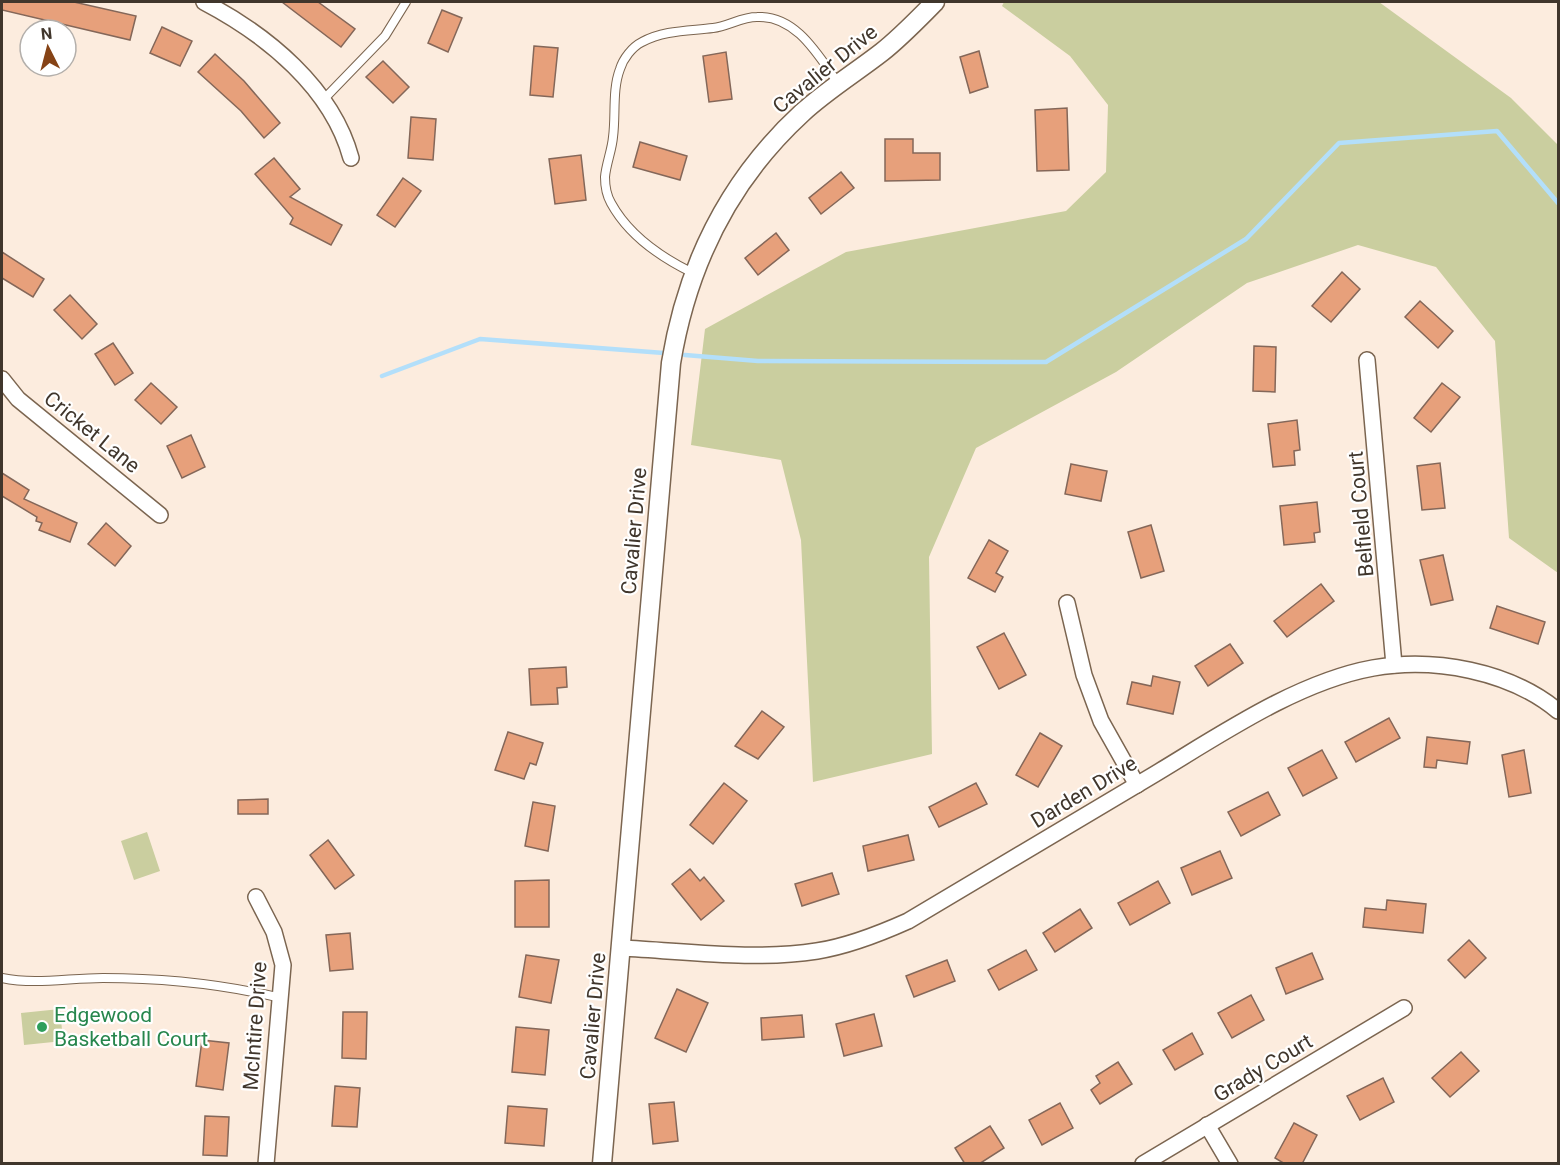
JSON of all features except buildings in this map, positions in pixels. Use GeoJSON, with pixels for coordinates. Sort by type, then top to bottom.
{"type":"FeatureCollection","features":[{"type":"Feature","properties":{"kind":"street"},"geometry":{"type":"LineString","coordinates":[[204,2],[244,27],[276,51],[324,99],[336,118],[351,158]]}},
{"type":"Feature","properties":{"kind":"street","name":"Cavalier Drive"},"geometry":{"type":"LineString","coordinates":[[602,1164],[671,363],[677,326],[693,273],[724,208],[746,175],[794,121],[838,83],[882,52],[935,2]]}},
{"type":"Feature","properties":{"kind":"street","name":"Belfield Court"},"geometry":{"type":"LineString","coordinates":[[1367,360],[1394,665]]}},
{"type":"Feature","properties":{"kind":"street","name":"Cricket Lane"},"geometry":{"type":"LineString","coordinates":[[2,379],[18,399],[160,515]]}},
{"type":"Feature","properties":{"kind":"street"},"geometry":{"type":"LineString","coordinates":[[1067,603],[1084,675],[1101,721],[1137,785]]}},
{"type":"Feature","properties":{"kind":"street","name":"Darden Drive"},"geometry":{"type":"LineString","coordinates":[[621,948],[786,955],[846,945],[908,921],[1253,715],[1351,673],[1394,665],[1459,668],[1495,677],[1523,689],[1558,711]]}},
{"type":"Feature","properties":{"kind":"street","name":"McIntire Drive"},"geometry":{"type":"LineString","coordinates":[[256,897],[280,948],[283,965],[266,1164]]}},
{"type":"Feature","properties":{"kind":"street","name":"Grady Court"},"geometry":{"type":"LineString","coordinates":[[1143,1164],[1404,1008]]}},
{"type":"Feature","properties":{"kind":"street"},"geometry":{"type":"LineString","coordinates":[[1207,1125],[1230,1164]]}},
{"type":"Feature","properties":{"kind":"lane"},"geometry":{"type":"LineString","coordinates":[[324,99],[386,36],[406,2]]}},
{"type":"Feature","properties":{"kind":"lane"},"geometry":{"type":"LineString","coordinates":[[693,273],[670,262],[632,231],[613,207],[606,189],[605,176],[613,139],[616,81],[620,67],[630,52],[641,42],[665,34],[714,28],[755,16],[765,17],[796,31],[808,42],[838,83]]}},
{"type":"Feature","properties":{"kind":"lane"},"geometry":{"type":"LineString","coordinates":[[2,978],[41,982],[146,978],[207,983],[281,998]]}},
{"type":"Feature","properties":{"kind":"green space"},"geometry":{"type":"Polygon","coordinates":[[[1004,2],[1379,2],[1511,98],[1558,145],[1558,573],[1509,538],[1495,341],[1436,267],[1358,245],[1247,283],[1116,372],[976,448],[929,557],[932,754],[813,782],[801,540],[781,460],[691,445],[705,329],[846,252],[1066,211],[1106,172],[1108,105],[1070,56],[1002,6],[1004,2]]]}},
{"type":"Feature","properties":{"kind":"green space"},"geometry":{"type":"Polygon","coordinates":[[[147,832],[160,871],[134,880],[121,841],[147,832]]]}},
{"type":"Feature","properties":{"kind":"green space","name":"Edgewood Basketball Court"},"geometry":{"type":"Polygon","coordinates":[[[60,1009],[63,1041],[24,1045],[21,1013],[60,1009]]]}},
{"type":"Feature","properties":{"kind":"waterway"},"geometry":{"type":"LineString","coordinates":[[685,355],[758,361],[1046,362],[1246,239],[1339,143],[1497,131],[1558,203]]}},
{"type":"Feature","properties":{"kind":"waterway"},"geometry":{"type":"LineString","coordinates":[[382,376],[480,339],[664,353]]}},
{"type":"Feature","properties":{"kind":"place","name":"Edgewood Basketball Court"},"geometry":{"type":"Point","coordinates":[42,1027]}}]}
